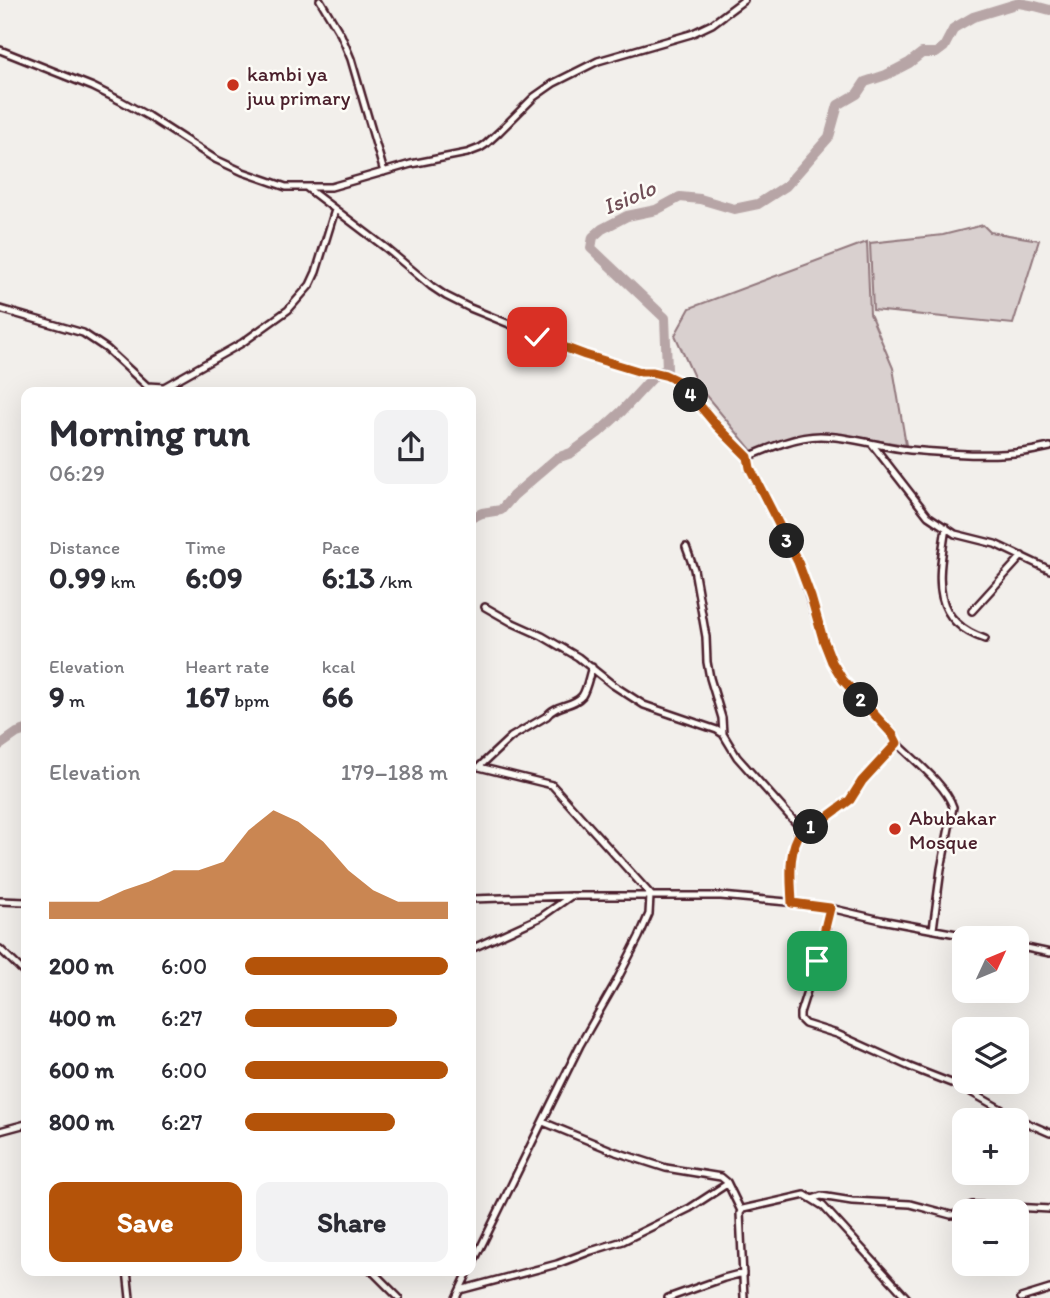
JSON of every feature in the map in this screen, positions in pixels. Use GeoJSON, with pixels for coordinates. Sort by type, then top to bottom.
{"type":"FeatureCollection","features":[{"type":"Feature","properties":{"kind":"street"},"geometry":{"type":"LineString","coordinates":[[320,0],[341,35],[351,59],[384,172]]}},
{"type":"Feature","properties":{"kind":"street"},"geometry":{"type":"LineString","coordinates":[[0,50],[121,101],[215,159],[243,172],[286,187],[331,187],[480,148],[534,97],[554,83],[598,61],[691,34],[712,24],[744,0]]}},
{"type":"Feature","properties":{"kind":"street"},"geometry":{"type":"LineString","coordinates":[[307,188],[431,286],[470,308],[585,355],[641,372],[665,375],[680,382],[717,426],[748,457],[750,468],[798,562],[832,662],[843,680],[893,735],[897,743],[947,792],[953,807],[933,929]]}},
{"type":"Feature","properties":{"kind":"street"},"geometry":{"type":"LineString","coordinates":[[0,309],[83,333],[107,349],[147,386],[164,387],[242,343],[288,310],[313,279],[335,210]]}},
{"type":"Feature","properties":{"kind":"street"},"geometry":{"type":"LineString","coordinates":[[748,457],[816,436],[909,450],[993,453],[1023,452],[1050,447]]}},
{"type":"Feature","properties":{"kind":"street"},"geometry":{"type":"LineString","coordinates":[[872,444],[928,516],[956,534],[995,544],[1050,570]]}},
{"type":"Feature","properties":{"kind":"street"},"geometry":{"type":"LineString","coordinates":[[946,527],[939,572],[941,597],[951,618],[970,634],[985,639]]}},
{"type":"Feature","properties":{"kind":"street"},"geometry":{"type":"LineString","coordinates":[[686,547],[694,569],[706,638],[707,662],[722,718],[723,734],[737,757],[802,830]]}},
{"type":"Feature","properties":{"kind":"street"},"geometry":{"type":"LineString","coordinates":[[972,611],[1022,556]]}},
{"type":"Feature","properties":{"kind":"street"},"geometry":{"type":"LineString","coordinates":[[485,607],[542,636],[592,667],[613,685],[644,705],[723,734]]}},
{"type":"Feature","properties":{"kind":"street"},"geometry":{"type":"LineString","coordinates":[[476,1256],[580,1045],[616,982],[649,914],[651,896],[552,785],[479,767],[511,737],[547,716],[551,710],[568,705],[582,696],[592,667]]}},
{"type":"Feature","properties":{"kind":"street"},"geometry":{"type":"LineString","coordinates":[[792,903],[792,856],[802,830],[813,826],[850,800],[862,781],[897,743]]}},
{"type":"Feature","properties":{"kind":"street"},"geometry":{"type":"LineString","coordinates":[[476,947],[541,917],[571,896]]}},
{"type":"Feature","properties":{"kind":"street"},"geometry":{"type":"LineString","coordinates":[[476,899],[722,896],[830,908],[952,933]]}},
{"type":"Feature","properties":{"kind":"street"},"geometry":{"type":"LineString","coordinates":[[0,901],[21,902]]}},
{"type":"Feature","properties":{"kind":"street"},"geometry":{"type":"LineString","coordinates":[[830,908],[800,1013],[801,1021],[964,1088],[1018,1119],[1050,1133]]}},
{"type":"Feature","properties":{"kind":"street"},"geometry":{"type":"LineString","coordinates":[[0,949],[21,969]]}},
{"type":"Feature","properties":{"kind":"street"},"geometry":{"type":"LineString","coordinates":[[1029,949],[1050,953]]}},
{"type":"Feature","properties":{"kind":"street"},"geometry":{"type":"LineString","coordinates":[[543,1122],[616,1152],[666,1168],[720,1177],[727,1182],[741,1210],[739,1216],[744,1298]]}},
{"type":"Feature","properties":{"kind":"street"},"geometry":{"type":"LineString","coordinates":[[0,1132],[21,1126]]}},
{"type":"Feature","properties":{"kind":"street"},"geometry":{"type":"LineString","coordinates":[[460,1290],[557,1264],[623,1241],[690,1208],[727,1184]]}},
{"type":"Feature","properties":{"kind":"street"},"geometry":{"type":"LineString","coordinates":[[741,1210],[805,1195],[823,1206],[907,1298]]}},
{"type":"Feature","properties":{"kind":"street"},"geometry":{"type":"LineString","coordinates":[[812,1199],[821,1196],[852,1201],[910,1204],[951,1215],[961,1213],[971,1205],[1050,1209]]}},
{"type":"Feature","properties":{"kind":"street"},"geometry":{"type":"LineString","coordinates":[[668,1298],[743,1273]]}},
{"type":"Feature","properties":{"kind":"street"},"geometry":{"type":"LineString","coordinates":[[128,1276],[130,1298]]}},
{"type":"Feature","properties":{"kind":"street"},"geometry":{"type":"LineString","coordinates":[[377,1276],[399,1298]]}},
{"type":"Feature","properties":{"kind":"street"},"geometry":{"type":"LineString","coordinates":[[456,1298],[467,1276]]}},
{"type":"Feature","properties":{"kind":"street"},"geometry":{"type":"LineString","coordinates":[[1021,1298],[1050,1289]]}},
{"type":"Feature","properties":{"kind":"shaded area"},"geometry":{"type":"Polygon","coordinates":[[[983,225],[990,232],[1039,240],[1013,324],[873,310],[870,243],[943,235],[983,225]]]}},
{"type":"Feature","properties":{"kind":"shaded area"},"geometry":{"type":"Polygon","coordinates":[[[867,242],[870,314],[893,368],[906,445],[830,433],[791,440],[753,452],[698,386],[675,335],[690,308],[867,242]]]}},
{"type":"Feature","properties":{"kind":"waterway","name":"Isiolo"},"geometry":{"type":"LineString","coordinates":[[476,516],[501,510],[557,458],[571,453],[598,433],[656,374],[667,369],[665,318],[591,248],[593,237],[602,229],[627,216],[656,210],[680,197],[700,199],[734,209],[758,204],[786,186],[829,137],[838,105],[857,94],[865,82],[886,75],[922,53],[936,53],[944,47],[954,28],[973,17],[1019,3],[1050,10]]}},
{"type":"Feature","properties":{"kind":"waterway","name":"Isiolo"},"geometry":{"type":"LineString","coordinates":[[0,745],[21,732]]}},
{"type":"Feature","properties":{"kind":"place","name":"kambi ya juu primary"},"geometry":{"type":"Point","coordinates":[233,85]}},
{"type":"Feature","properties":{"kind":"place","name":"Abubakar Mosque"},"geometry":{"type":"Point","coordinates":[895,829]}},
{"type":"Feature","properties":{"kind":"route"},"geometry":{"type":"LineString","coordinates":[[537,337],[641,372],[673,378],[686,388],[717,426],[748,457],[750,468],[798,562],[832,662],[843,680],[893,735],[897,743],[862,781],[850,800],[813,826],[802,830],[796,840],[792,856],[792,903],[830,908],[817,961]]}}]}
